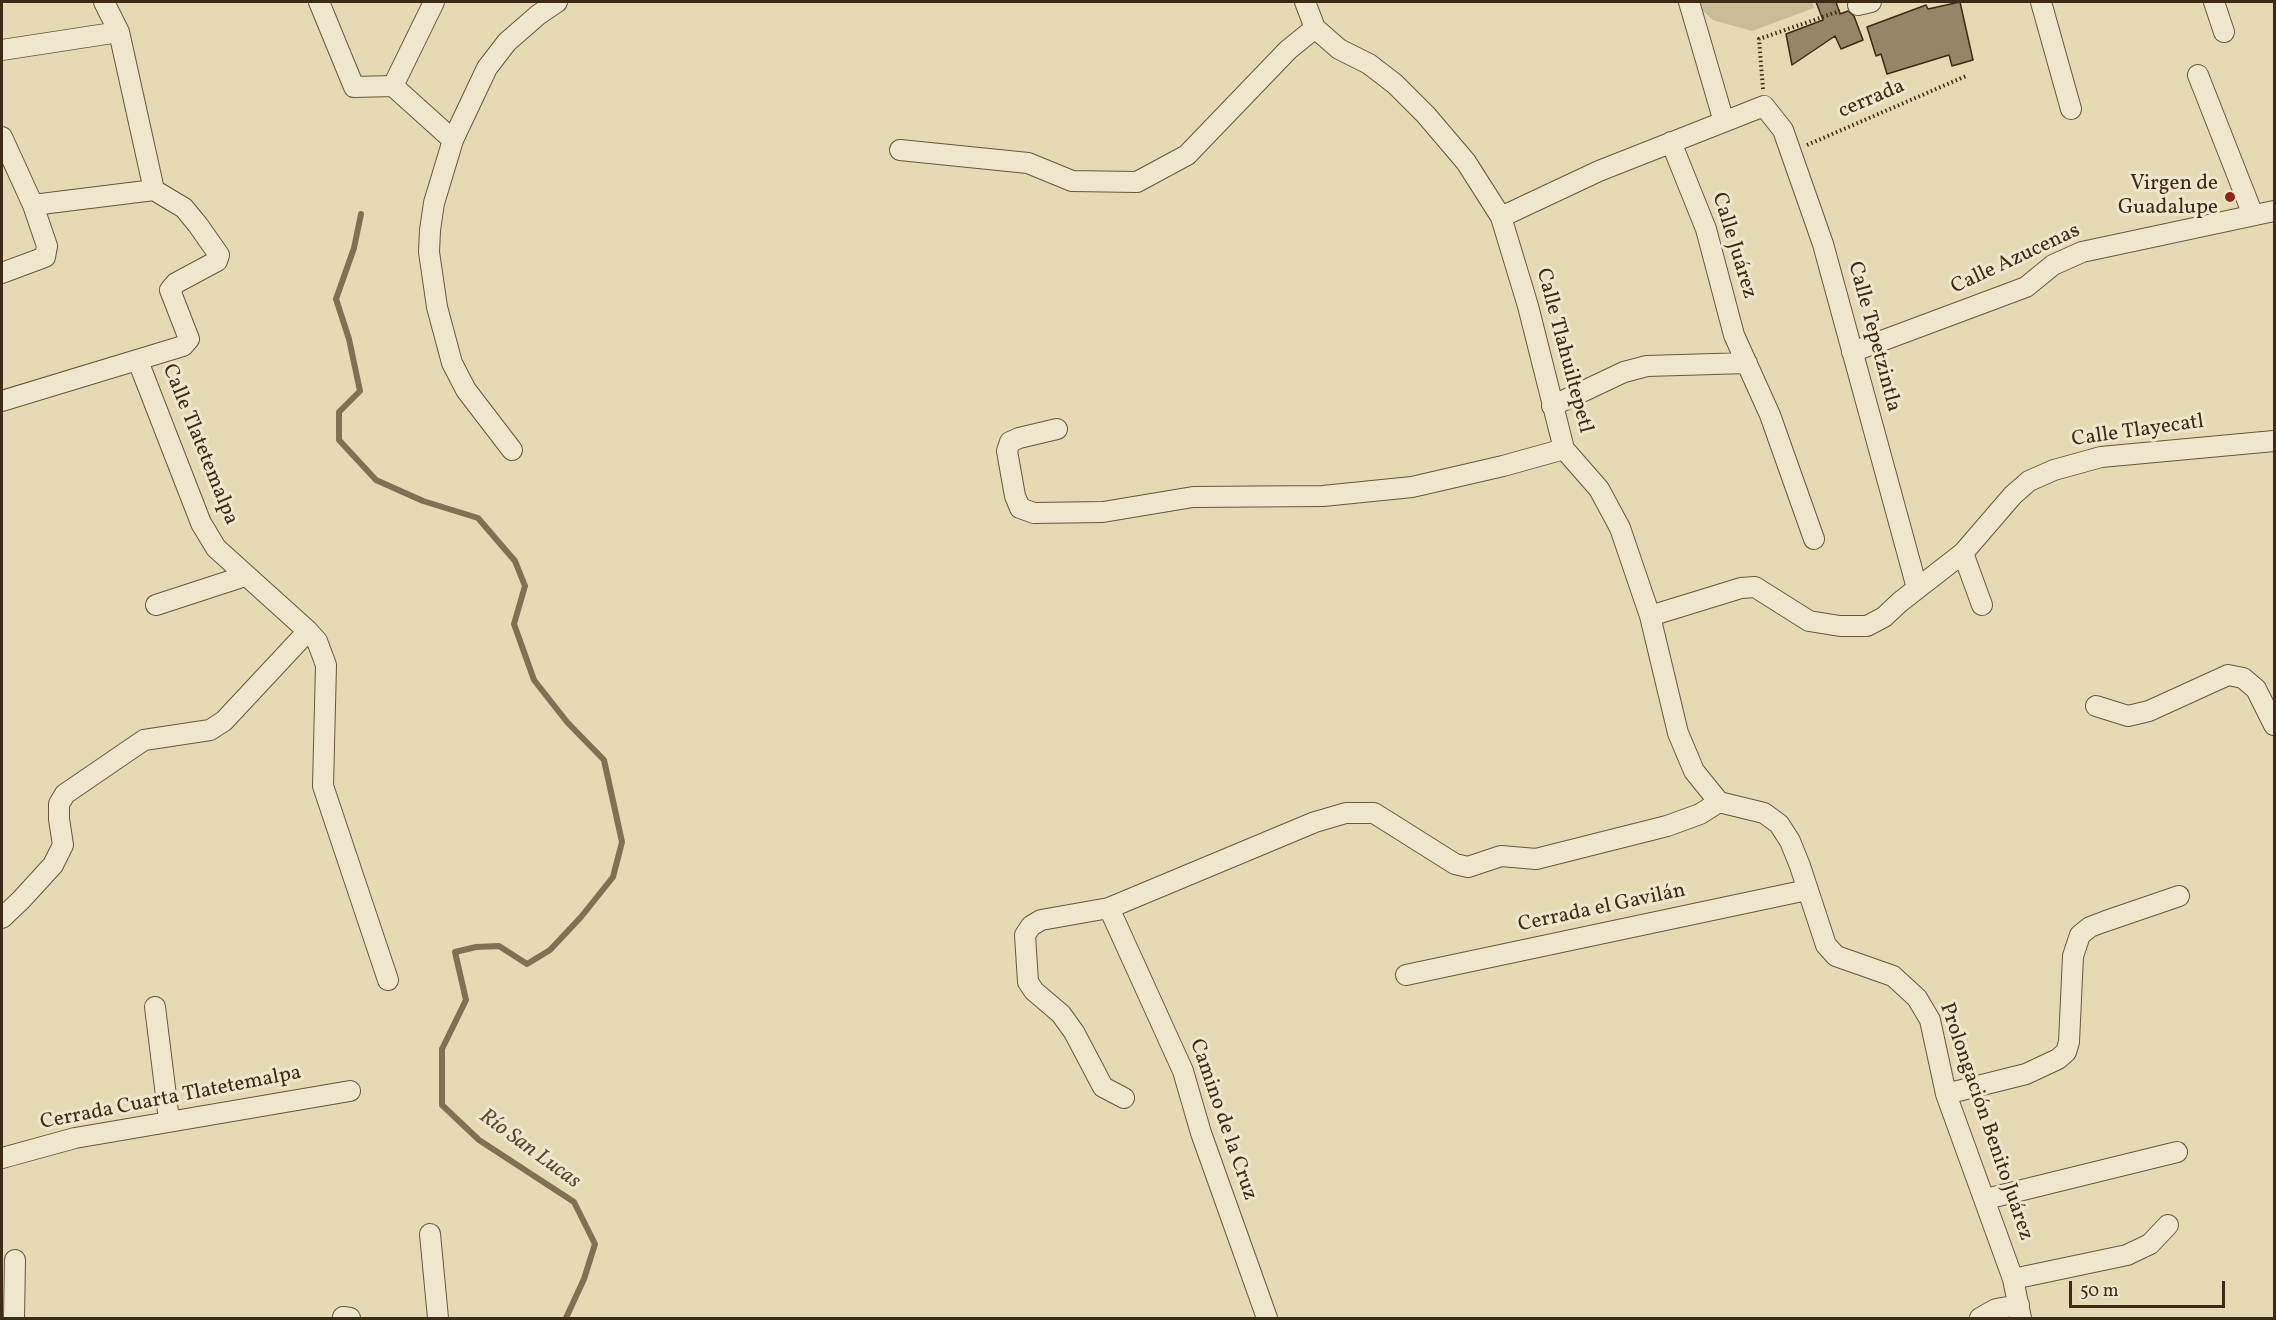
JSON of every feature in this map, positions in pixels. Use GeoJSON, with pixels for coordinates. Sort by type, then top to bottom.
{"type":"FeatureCollection","features":[{"type":"Feature","properties":{"kind":"street"},"geometry":{"type":"LineString","coordinates":[[104,2],[119,32],[154,190]]}},
{"type":"Feature","properties":{"kind":"street"},"geometry":{"type":"LineString","coordinates":[[319,2],[354,87],[393,86],[453,140]]}},
{"type":"Feature","properties":{"kind":"street"},"geometry":{"type":"LineString","coordinates":[[513,450],[466,390],[452,363],[437,308],[429,252],[430,230],[434,203],[453,140],[487,68],[507,42],[537,15],[557,2]]}},
{"type":"Feature","properties":{"kind":"street","name":"Calle Tlahuiltepetl"},"geometry":{"type":"LineString","coordinates":[[1305,2],[1315,28],[1339,49],[1369,64],[1395,84],[1466,162],[1501,217],[1528,306],[1564,449],[1599,489],[1620,528],[1650,616],[1678,733],[1694,771],[1719,802]]}},
{"type":"Feature","properties":{"kind":"street"},"geometry":{"type":"LineString","coordinates":[[1689,2],[1724,122]]}},
{"type":"Feature","properties":{"kind":"street"},"geometry":{"type":"LineString","coordinates":[[2041,2],[2071,109]]}},
{"type":"Feature","properties":{"kind":"street"},"geometry":{"type":"LineString","coordinates":[[2214,2],[2224,32]]}},
{"type":"Feature","properties":{"kind":"street"},"geometry":{"type":"LineString","coordinates":[[393,86],[430,9]]}},
{"type":"Feature","properties":{"kind":"street"},"geometry":{"type":"LineString","coordinates":[[900,150],[1028,163],[1072,181],[1137,182],[1187,155],[1288,50],[1315,28]]}},
{"type":"Feature","properties":{"kind":"street"},"geometry":{"type":"LineString","coordinates":[[2,50],[119,32]]}},
{"type":"Feature","properties":{"kind":"street"},"geometry":{"type":"LineString","coordinates":[[2198,75],[2253,215]]}},
{"type":"Feature","properties":{"kind":"street"},"geometry":{"type":"LineString","coordinates":[[1501,217],[1599,171],[1764,106]]}},
{"type":"Feature","properties":{"kind":"street","name":"Calle Tepetzintla"},"geometry":{"type":"LineString","coordinates":[[1764,106],[1783,130],[1823,244],[1917,588]]}},
{"type":"Feature","properties":{"kind":"street"},"geometry":{"type":"LineString","coordinates":[[2,137],[33,205],[47,246],[45,257],[2,273]]}},
{"type":"Feature","properties":{"kind":"street","name":"Calle Juárez"},"geometry":{"type":"LineString","coordinates":[[1671,142],[1706,229],[1734,334],[1770,415],[1814,539]]}},
{"type":"Feature","properties":{"kind":"street"},"geometry":{"type":"LineString","coordinates":[[2,401],[183,346],[189,339],[170,290],[176,283],[217,261],[219,255],[184,208],[154,190],[33,205]]}},
{"type":"Feature","properties":{"kind":"street","name":"Calle Azucenas"},"geometry":{"type":"LineString","coordinates":[[1852,352],[2026,287],[2053,265],[2082,252],[2274,211]]}},
{"type":"Feature","properties":{"kind":"street","name":"Calle Tlatetemalpa"},"geometry":{"type":"LineString","coordinates":[[138,361],[201,523],[216,548],[317,641],[326,665],[323,786],[388,980]]}},
{"type":"Feature","properties":{"kind":"street"},"geometry":{"type":"LineString","coordinates":[[1552,406],[1624,372],[1647,366],[1747,363]]}},
{"type":"Feature","properties":{"kind":"street"},"geometry":{"type":"LineString","coordinates":[[1057,429],[1010,442],[1007,451],[1015,495],[1020,508],[1034,513],[1102,512],[1193,496],[1323,496],[1412,487],[1564,449]]}},
{"type":"Feature","properties":{"kind":"street","name":"Calle Tlayecatl"},"geometry":{"type":"LineString","coordinates":[[1650,616],[1742,588],[1755,587],[1809,621],[1840,626],[1867,626],[1884,618],[1917,588],[1963,553],[2013,495],[2030,481],[2054,470],[2101,457],[2274,441]]}},
{"type":"Feature","properties":{"kind":"street"},"geometry":{"type":"LineString","coordinates":[[1963,553],[1983,605]]}},
{"type":"Feature","properties":{"kind":"street"},"geometry":{"type":"LineString","coordinates":[[156,605],[245,576]]}},
{"type":"Feature","properties":{"kind":"street"},"geometry":{"type":"LineString","coordinates":[[2,918],[53,865],[63,845],[59,804],[66,794],[144,740],[210,730],[224,721],[308,631]]}},
{"type":"Feature","properties":{"kind":"street"},"geometry":{"type":"LineString","coordinates":[[2096,706],[2128,716],[2149,711],[2228,675],[2243,678],[2256,689],[2274,725]]}},
{"type":"Feature","properties":{"kind":"street"},"geometry":{"type":"LineString","coordinates":[[1124,1098],[1103,1088],[1074,1032],[1061,1014],[1034,991],[1028,982],[1025,935],[1031,926],[1041,920],[1109,908],[1315,822],[1346,813],[1374,813],[1455,864],[1468,867],[1501,856],[1536,859],[1656,828],[1700,814],[1719,802]]}},
{"type":"Feature","properties":{"kind":"street","name":"Prolongación Benito Juárez"},"geometry":{"type":"LineString","coordinates":[[1719,802],[1764,813],[1779,824],[1790,841],[1826,945],[1836,956],[1893,976],[1917,998],[1930,1020],[1946,1094],[1986,1199],[2013,1279],[2020,1312]]}},
{"type":"Feature","properties":{"kind":"street","name":"Cerrada el Gavilán"},"geometry":{"type":"LineString","coordinates":[[1406,975],[1807,890]]}},
{"type":"Feature","properties":{"kind":"street"},"geometry":{"type":"LineString","coordinates":[[1946,1094],[2025,1074],[2058,1059],[2066,1052],[2069,1041],[2073,956],[2080,935],[2090,927],[2179,896]]}},
{"type":"Feature","properties":{"kind":"street","name":"Camino de la Cruz"},"geometry":{"type":"LineString","coordinates":[[1109,908],[1184,1071],[1201,1133],[1267,1318]]}},
{"type":"Feature","properties":{"kind":"street"},"geometry":{"type":"LineString","coordinates":[[155,1007],[169,1120]]}},
{"type":"Feature","properties":{"kind":"street","name":"Cerrada Cuarta Tlatetemalpa"},"geometry":{"type":"LineString","coordinates":[[2,1158],[75,1138],[169,1120],[350,1091]]}},
{"type":"Feature","properties":{"kind":"street"},"geometry":{"type":"LineString","coordinates":[[1986,1199],[2177,1152]]}},
{"type":"Feature","properties":{"kind":"street"},"geometry":{"type":"LineString","coordinates":[[2013,1279],[2127,1255],[2150,1244],[2168,1225]]}},
{"type":"Feature","properties":{"kind":"street"},"geometry":{"type":"LineString","coordinates":[[430,1233],[438,1318]]}},
{"type":"Feature","properties":{"kind":"street"},"geometry":{"type":"LineString","coordinates":[[14,1318],[15,1260]]}},
{"type":"Feature","properties":{"kind":"street"},"geometry":{"type":"LineString","coordinates":[[1980,1318],[1996,1309],[2020,1312]]}},
{"type":"Feature","properties":{"kind":"path"},"geometry":{"type":"LineString","coordinates":[[1764,106],[1759,39],[1865,3]]}},
{"type":"Feature","properties":{"kind":"path","name":"cerrada"},"geometry":{"type":"LineString","coordinates":[[1790,152],[1966,76]]}},
{"type":"Feature","properties":{"kind":"shaded area"},"geometry":{"type":"Polygon","coordinates":[[[1693,2],[1812,2],[1814,8],[1752,31],[1713,20],[1693,2]]]}},
{"type":"Feature","properties":{"kind":"building"},"geometry":{"type":"Polygon","coordinates":[[[1816,2],[1836,2],[1840,14],[1848,11],[1854,16],[1863,40],[1841,49],[1835,36],[1792,65],[1786,34],[1823,20],[1816,2]]]}},
{"type":"Feature","properties":{"kind":"building"},"geometry":{"type":"Polygon","coordinates":[[[1960,2],[1973,60],[1952,66],[1949,55],[1887,74],[1881,54],[1876,56],[1867,27],[1926,5],[1928,9],[1960,2]]]}},
{"type":"Feature","properties":{"kind":"waterway","name":"Río San Lucas"},"geometry":{"type":"LineString","coordinates":[[361,214],[354,248],[336,299],[349,339],[360,391],[339,412],[339,440],[376,480],[423,501],[478,518],[515,561],[525,586],[514,624],[534,680],[567,722],[604,760],[622,842],[613,877],[581,917],[550,950],[527,964],[499,946],[476,947],[455,952],[466,1000],[442,1049],[442,1105],[479,1140],[574,1202],[595,1244],[584,1279],[566,1318]]}},
{"type":"Feature","properties":{"kind":"place","name":"Virgen de Guadalupe"},"geometry":{"type":"Point","coordinates":[2230,197]}}]}
